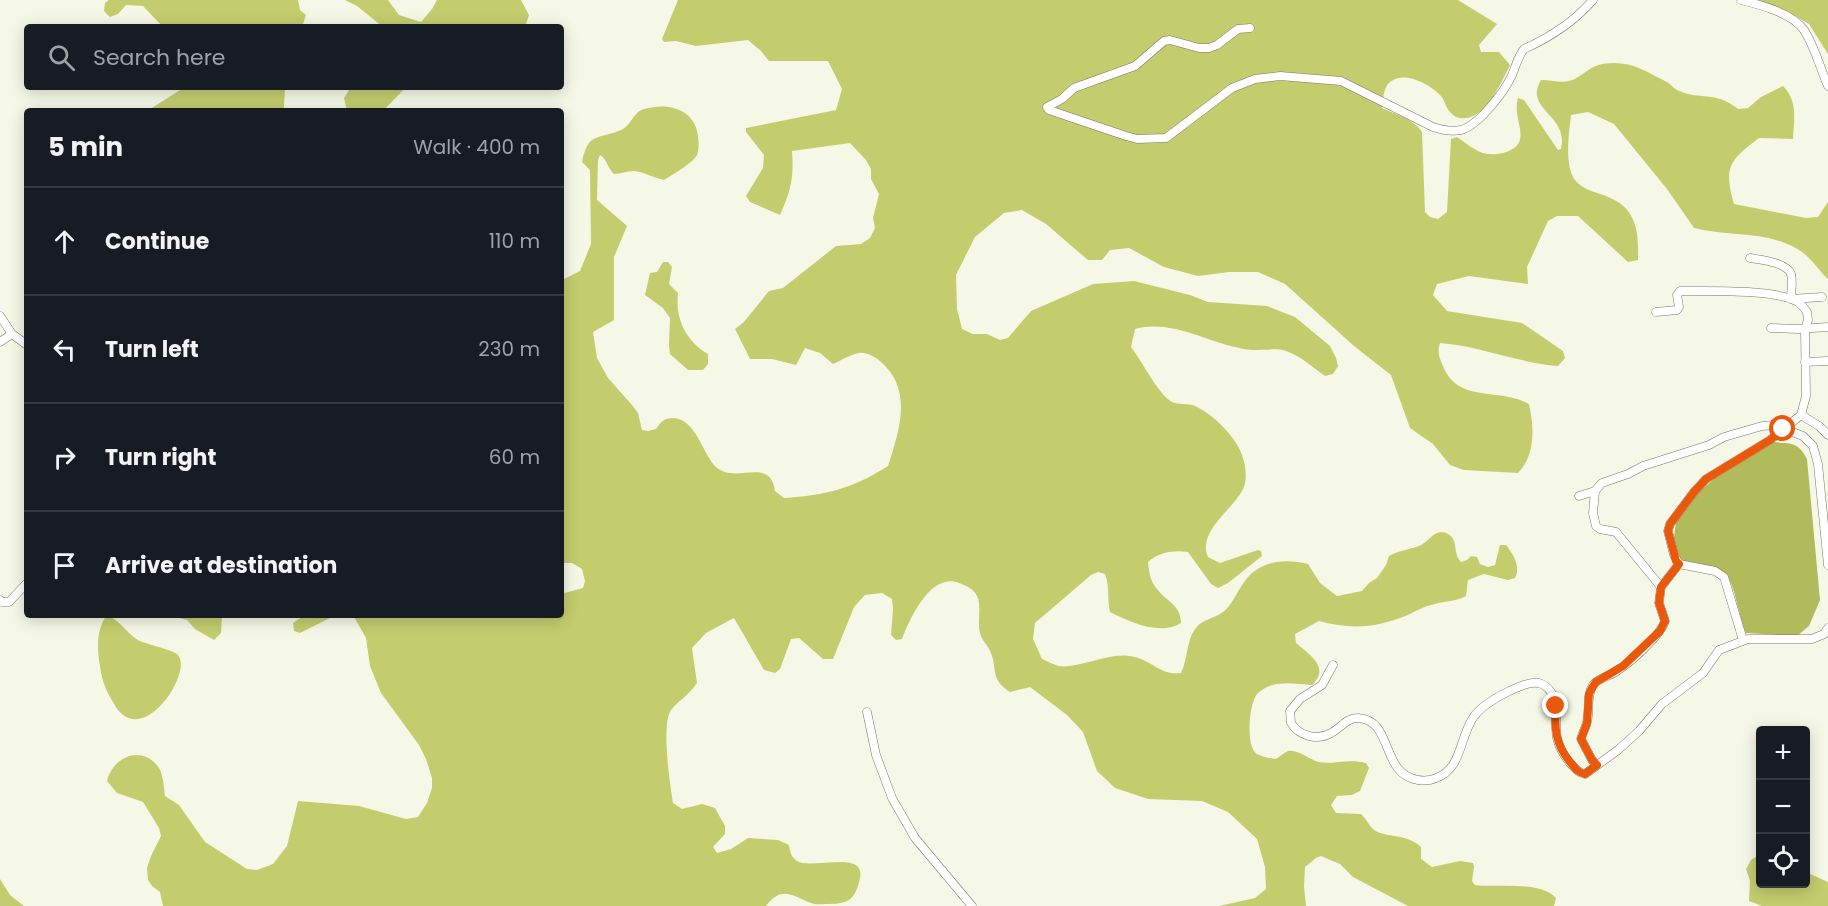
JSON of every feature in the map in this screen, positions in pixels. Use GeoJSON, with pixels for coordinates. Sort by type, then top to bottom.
{"type":"FeatureCollection","features":[{"type":"Feature","properties":{"kind":"street"},"geometry":{"type":"LineString","coordinates":[[1250,28],[1238,30],[1209,48],[1199,48],[1170,40],[1164,41],[1135,66],[1074,88],[1062,99],[1047,107],[1049,110],[1137,139],[1159,139],[1174,134],[1232,88],[1255,79],[1280,76],[1341,81],[1433,127],[1442,130],[1461,130],[1472,125],[1507,85],[1524,49],[1566,26],[1593,0]]}},
{"type":"Feature","properties":{"kind":"street"},"geometry":{"type":"LineString","coordinates":[[1741,0],[1776,12],[1796,22],[1803,29],[1811,44],[1828,86]]}},
{"type":"Feature","properties":{"kind":"street"},"geometry":{"type":"LineString","coordinates":[[1750,258],[1780,265],[1789,270],[1792,275],[1791,299]]}},
{"type":"Feature","properties":{"kind":"street"},"geometry":{"type":"LineString","coordinates":[[1656,312],[1677,309],[1679,307],[1677,295],[1680,291],[1738,292],[1791,299],[1822,297]]}},
{"type":"Feature","properties":{"kind":"street"},"geometry":{"type":"LineString","coordinates":[[1743,640],[1724,577],[1715,571],[1679,564],[1676,561],[1668,531],[1670,524],[1706,479],[1770,440],[1801,415],[1806,396],[1804,329],[1808,320],[1808,312],[1791,299]]}},
{"type":"Feature","properties":{"kind":"street"},"geometry":{"type":"LineString","coordinates":[[0,316],[12,334],[24,343]]}},
{"type":"Feature","properties":{"kind":"street"},"geometry":{"type":"LineString","coordinates":[[1771,328],[1828,327]]}},
{"type":"Feature","properties":{"kind":"street"},"geometry":{"type":"LineString","coordinates":[[0,342],[12,334]]}},
{"type":"Feature","properties":{"kind":"street"},"geometry":{"type":"LineString","coordinates":[[1805,362],[1828,361]]}},
{"type":"Feature","properties":{"kind":"street"},"geometry":{"type":"LineString","coordinates":[[1801,415],[1819,426],[1828,435]]}},
{"type":"Feature","properties":{"kind":"street"},"geometry":{"type":"LineString","coordinates":[[1579,496],[1594,490],[1602,483],[1643,466],[1709,445],[1724,437],[1768,425],[1783,429],[1810,441],[1816,454],[1828,565]]}},
{"type":"Feature","properties":{"kind":"street"},"geometry":{"type":"LineString","coordinates":[[1594,490],[1593,513],[1596,526],[1616,532],[1661,587]]}},
{"type":"Feature","properties":{"kind":"street"},"geometry":{"type":"LineString","coordinates":[[1597,765],[1581,739],[1587,723],[1589,694],[1596,682],[1623,666],[1660,631],[1665,621],[1659,603],[1661,587],[1679,564]]}},
{"type":"Feature","properties":{"kind":"street"},"geometry":{"type":"LineString","coordinates":[[0,600],[9,602],[24,586]]}},
{"type":"Feature","properties":{"kind":"street"},"geometry":{"type":"LineString","coordinates":[[1334,665],[1322,685],[1294,705],[1290,711],[1291,723],[1302,734],[1317,736],[1333,732],[1352,719],[1369,721],[1381,731],[1396,766],[1406,776],[1413,779],[1435,779],[1449,770],[1455,762],[1465,732],[1476,713],[1495,699],[1533,683],[1546,686],[1555,698],[1555,728],[1562,753],[1581,773],[1585,774],[1639,731],[1669,698],[1703,673],[1719,650],[1743,640],[1812,639],[1824,634],[1828,628]]}},
{"type":"Feature","properties":{"kind":"street"},"geometry":{"type":"LineString","coordinates":[[867,712],[876,755],[892,798],[915,838],[972,906]]}},
{"type":"Feature","properties":{"kind":"shaded area"},"geometry":{"type":"Polygon","coordinates":[[[109,0],[298,0],[300,10],[306,15],[303,24],[160,24],[143,6],[126,5],[118,14],[110,17],[104,11],[105,3],[109,0]]]}},
{"type":"Feature","properties":{"kind":"shaded area"},"geometry":{"type":"Polygon","coordinates":[[[345,0],[388,0],[399,15],[421,22],[437,0],[521,0],[529,15],[526,24],[379,24],[357,6],[345,0]]]}},
{"type":"Feature","properties":{"kind":"shaded area"},"geometry":{"type":"Polygon","coordinates":[[[678,0],[1458,0],[1497,24],[1479,45],[1481,52],[1499,52],[1510,65],[1493,96],[1474,116],[1460,118],[1447,109],[1441,96],[1431,87],[1417,80],[1403,78],[1390,82],[1386,87],[1382,108],[1409,120],[1422,132],[1425,212],[1430,217],[1438,219],[1447,212],[1451,139],[1457,137],[1478,151],[1489,154],[1503,153],[1513,149],[1520,138],[1517,115],[1518,98],[1524,100],[1558,150],[1561,149],[1562,137],[1559,128],[1538,99],[1537,90],[1541,80],[1569,81],[1597,65],[1621,63],[1643,70],[1677,90],[1722,100],[1738,109],[1748,108],[1761,97],[1783,86],[1793,104],[1793,139],[1759,138],[1741,152],[1729,173],[1734,204],[1806,218],[1818,217],[1828,202],[1828,279],[1806,255],[1777,240],[1694,228],[1667,189],[1614,124],[1588,112],[1571,115],[1569,166],[1575,180],[1582,187],[1608,197],[1625,208],[1637,231],[1638,260],[1628,262],[1578,216],[1557,216],[1548,221],[1527,267],[1528,284],[1469,276],[1437,284],[1433,295],[1447,311],[1522,323],[1563,351],[1565,358],[1558,366],[1528,362],[1470,347],[1440,343],[1439,352],[1442,363],[1450,378],[1459,386],[1480,393],[1517,399],[1529,404],[1532,422],[1531,449],[1524,466],[1518,473],[1464,470],[1450,465],[1433,444],[1410,428],[1391,375],[1354,346],[1285,284],[1258,272],[1229,272],[1198,276],[1164,267],[1129,248],[1110,250],[1102,260],[1088,260],[1046,224],[1022,210],[1004,213],[975,237],[956,275],[957,309],[962,329],[973,334],[987,334],[1000,340],[1008,338],[1031,311],[1093,284],[1134,281],[1190,295],[1208,302],[1267,306],[1295,317],[1330,346],[1338,366],[1333,374],[1325,376],[1302,359],[1286,351],[1244,349],[1163,327],[1135,329],[1131,347],[1162,392],[1172,402],[1195,406],[1216,420],[1235,441],[1243,459],[1246,473],[1244,487],[1211,530],[1206,548],[1208,557],[1220,563],[1258,550],[1261,551],[1262,556],[1228,583],[1218,588],[1211,584],[1188,552],[1167,552],[1152,559],[1148,562],[1153,583],[1176,608],[1180,617],[1181,623],[1164,628],[1145,626],[1110,612],[1107,579],[1105,574],[1098,572],[1091,575],[1035,623],[1033,639],[1042,659],[1059,666],[1129,656],[1167,672],[1181,673],[1195,629],[1226,609],[1248,577],[1263,566],[1289,561],[1308,564],[1320,583],[1337,596],[1362,591],[1377,578],[1389,556],[1421,545],[1441,532],[1452,538],[1457,557],[1461,562],[1471,556],[1477,557],[1480,564],[1488,567],[1495,565],[1500,545],[1506,545],[1517,565],[1515,578],[1508,580],[1484,574],[1468,580],[1466,596],[1428,606],[1398,619],[1365,626],[1343,626],[1319,621],[1295,634],[1296,643],[1319,667],[1317,679],[1312,685],[1277,684],[1258,693],[1252,705],[1251,743],[1253,750],[1264,757],[1276,759],[1292,751],[1319,762],[1366,763],[1369,768],[1360,791],[1352,795],[1337,796],[1331,805],[1336,813],[1361,814],[1372,828],[1379,832],[1415,843],[1421,847],[1421,859],[1432,867],[1460,861],[1473,863],[1472,881],[1475,885],[1540,889],[1556,898],[1554,906],[1408,906],[1353,877],[1340,864],[1321,856],[1305,867],[1306,906],[1219,906],[1255,898],[1266,889],[1265,867],[1257,839],[1228,812],[1202,801],[1148,799],[1115,788],[1097,771],[1083,732],[1067,715],[1030,687],[1010,692],[1003,687],[996,677],[992,655],[981,637],[977,596],[967,586],[949,581],[939,584],[923,599],[902,639],[896,640],[891,635],[892,599],[882,593],[865,595],[854,607],[833,659],[823,659],[799,638],[791,639],[780,669],[775,673],[764,670],[734,618],[706,633],[692,648],[697,683],[671,710],[668,718],[667,755],[673,803],[682,809],[702,804],[715,808],[725,826],[725,834],[713,847],[717,853],[731,849],[748,838],[778,840],[789,845],[793,858],[797,861],[855,864],[860,869],[860,878],[856,892],[849,900],[833,904],[814,904],[793,895],[782,894],[766,906],[163,906],[160,892],[148,880],[147,868],[161,836],[159,828],[143,802],[117,793],[107,781],[115,765],[129,756],[137,755],[145,756],[152,761],[159,768],[165,796],[179,805],[205,842],[247,869],[257,870],[273,864],[287,846],[298,801],[359,806],[406,819],[418,817],[427,803],[432,788],[432,778],[426,759],[419,745],[381,693],[370,666],[366,638],[355,618],[564,618],[564,593],[583,588],[585,581],[582,569],[572,563],[564,563],[564,279],[580,271],[591,244],[590,170],[582,162],[587,146],[595,138],[625,128],[637,113],[644,109],[662,106],[679,110],[692,119],[698,136],[698,153],[695,158],[664,180],[634,171],[614,174],[600,155],[598,160],[597,200],[627,226],[614,257],[614,320],[593,332],[597,358],[608,378],[638,413],[642,430],[656,429],[668,419],[682,420],[693,430],[715,466],[732,473],[766,475],[772,480],[775,491],[784,498],[838,490],[888,466],[901,411],[897,385],[891,372],[880,361],[873,356],[859,353],[833,364],[820,353],[805,348],[796,365],[772,359],[750,359],[735,329],[743,323],[769,291],[783,288],[836,246],[861,244],[870,238],[875,228],[873,218],[879,194],[871,179],[871,169],[866,160],[850,143],[792,151],[791,184],[780,215],[750,202],[746,196],[763,168],[764,155],[746,132],[746,128],[836,110],[842,89],[828,61],[769,61],[748,40],[696,46],[676,41],[664,42],[662,39],[678,0]]]}},
{"type":"Feature","properties":{"kind":"shaded area"},"geometry":{"type":"Polygon","coordinates":[[[1758,0],[1828,0],[1828,54],[1809,24],[1784,10],[1758,0]]]}},
{"type":"Feature","properties":{"kind":"shaded area"},"geometry":{"type":"Polygon","coordinates":[[[180,90],[285,90],[283,108],[152,108],[180,90]]]}},
{"type":"Feature","properties":{"kind":"shaded area"},"geometry":{"type":"Polygon","coordinates":[[[349,90],[403,90],[386,108],[346,108],[344,98],[349,90]]]}},
{"type":"Feature","properties":{"kind":"shaded area"},"geometry":{"type":"Polygon","coordinates":[[[663,262],[668,262],[672,267],[669,284],[678,293],[680,320],[688,336],[708,354],[708,364],[703,370],[688,370],[670,354],[670,318],[663,308],[645,295],[650,273],[657,272],[663,262]]]}},
{"type":"Feature","properties":{"kind":"shaded area"},"geometry":{"type":"Polygon","coordinates":[[[1774,442],[1797,446],[1807,459],[1820,600],[1809,626],[1797,636],[1746,633],[1729,579],[1724,573],[1711,567],[1686,563],[1678,556],[1674,537],[1676,522],[1701,490],[1714,479],[1774,442]]]}},
{"type":"Feature","properties":{"kind":"shaded area"},"geometry":{"type":"Polygon","coordinates":[[[105,618],[112,618],[138,640],[177,654],[181,663],[179,676],[162,704],[150,714],[137,719],[124,716],[106,690],[99,661],[98,645],[105,618]]]}},
{"type":"Feature","properties":{"kind":"shaded area"},"geometry":{"type":"Polygon","coordinates":[[[179,618],[222,618],[221,633],[214,640],[195,629],[187,620],[179,618]]]}},
{"type":"Feature","properties":{"kind":"shaded area"},"geometry":{"type":"Polygon","coordinates":[[[300,618],[330,618],[300,633],[294,631],[293,623],[300,618]]]}},
{"type":"Feature","properties":{"kind":"shaded area"},"geometry":{"type":"Polygon","coordinates":[[[1756,857],[1756,888],[1810,888],[1810,874],[1828,882],[1828,906],[1762,906],[1749,901],[1750,881],[1746,869],[1756,857]]]}},
{"type":"Feature","properties":{"kind":"shaded area"},"geometry":{"type":"Polygon","coordinates":[[[0,879],[10,895],[24,906],[0,906],[0,879]]]}},
{"type":"Feature","properties":{"kind":"route"},"geometry":{"type":"LineString","coordinates":[[1556,706],[1555,728],[1558,744],[1562,753],[1577,771],[1585,774],[1597,765],[1581,739],[1587,723],[1589,694],[1592,688],[1596,682],[1616,672],[1652,640],[1665,621],[1659,603],[1661,587],[1679,564],[1669,537],[1670,524],[1706,479],[1770,440],[1783,429]]}}]}
